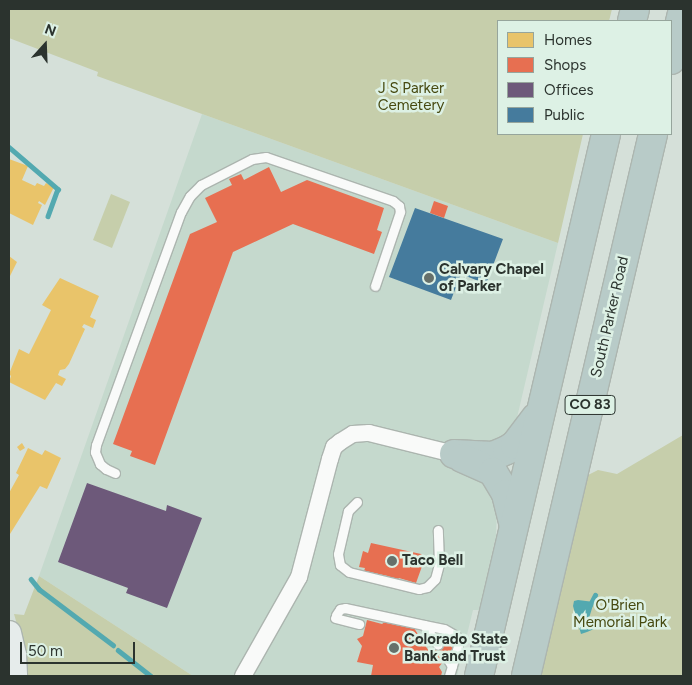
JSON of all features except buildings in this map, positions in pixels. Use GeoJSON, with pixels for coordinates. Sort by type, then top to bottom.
{"type":"FeatureCollection","features":[{"type":"Feature","properties":{"kind":"highway"},"geometry":{"type":"LineString","coordinates":[[672,56],[683,9]]}},
{"type":"Feature","properties":{"kind":"highway","name":"CO 83"},"geometry":{"type":"LineString","coordinates":[[479,676],[606,135]]}},
{"type":"Feature","properties":{"kind":"highway","name":"South Parker Road"},"geometry":{"type":"LineString","coordinates":[[526,676],[653,135]]}},
{"type":"Feature","properties":{"kind":"highway"},"geometry":{"type":"LineString","coordinates":[[454,454],[493,456],[508,450],[525,433],[542,408]]}},
{"type":"Feature","properties":{"kind":"highway"},"geometry":{"type":"LineString","coordinates":[[454,454],[493,472],[506,494],[514,525]]}},
{"type":"Feature","properties":{"kind":"street"},"geometry":{"type":"LineString","coordinates":[[243,676],[299,577],[334,447],[353,434],[369,433],[454,454]]}},
{"type":"Feature","properties":{"kind":"street"},"geometry":{"type":"LineString","coordinates":[[9,633],[14,655],[15,676]]}},
{"type":"Feature","properties":{"kind":"lane"},"geometry":{"type":"LineString","coordinates":[[115,473],[106,470],[100,464],[95,452],[96,446],[182,212],[190,196],[202,186],[252,159],[266,157],[393,201],[399,206],[400,212],[375,286]]}},
{"type":"Feature","properties":{"kind":"lane"},"geometry":{"type":"LineString","coordinates":[[357,502],[348,512],[338,554],[338,562],[346,571],[419,589],[427,588],[435,579],[439,564],[438,530]]}},
{"type":"Feature","properties":{"kind":"lane"},"geometry":{"type":"LineString","coordinates":[[359,624],[335,617],[340,609],[345,608],[444,629],[456,636],[458,646],[449,662],[449,676]]}},
{"type":"Feature","properties":{"kind":"lane"},"geometry":{"type":"LineString","coordinates":[[424,625],[438,645]]}},
{"type":"Feature","properties":{"kind":"shaded area"},"geometry":{"type":"Polygon","coordinates":[[[202,114],[558,243],[516,422],[504,436],[492,441],[480,472],[497,506],[496,536],[479,610],[473,610],[457,676],[193,676],[39,576],[202,114]]]}},
{"type":"Feature","properties":{"kind":"green space","name":"J S Parker Cemetery"},"geometry":{"type":"Polygon","coordinates":[[[9,9],[612,9],[609,20],[497,20],[497,135],[583,135],[558,243],[97,76],[98,72],[9,38],[9,9]]]}},
{"type":"Feature","properties":{"kind":"green space"},"geometry":{"type":"Polygon","coordinates":[[[111,194],[130,202],[112,248],[93,240],[111,194]]]}},
{"type":"Feature","properties":{"kind":"green space","name":"O'Brien Memorial Park"},"geometry":{"type":"Polygon","coordinates":[[[683,435],[683,676],[541,676],[588,475],[598,470],[617,474],[683,435]]]}},
{"type":"Feature","properties":{"kind":"green space"},"geometry":{"type":"Polygon","coordinates":[[[39,576],[193,676],[27,676],[25,652],[14,614],[24,615],[39,576]]]}},
{"type":"Feature","properties":{"kind":"water"},"geometry":{"type":"Polygon","coordinates":[[[574,601],[594,602],[589,618],[594,629],[581,634],[573,606],[574,601]]]}},
{"type":"Feature","properties":{"kind":"waterway"},"geometry":{"type":"LineString","coordinates":[[9,147],[58,189],[48,216]]}},
{"type":"Feature","properties":{"kind":"waterway"},"geometry":{"type":"LineString","coordinates":[[31,579],[39,589],[113,645]]}},
{"type":"Feature","properties":{"kind":"waterway"},"geometry":{"type":"LineString","coordinates":[[590,605],[595,595]]}},
{"type":"Feature","properties":{"kind":"waterway"},"geometry":{"type":"LineString","coordinates":[[118,650],[151,676]]}},
{"type":"Feature","properties":{"kind":"place","name":"Calvary Chapel of Parker"},"geometry":{"type":"Point","coordinates":[429,278]}},
{"type":"Feature","properties":{"kind":"place","name":"Taco Bell"},"geometry":{"type":"Point","coordinates":[392,561]}},
{"type":"Feature","properties":{"kind":"place","name":"Colorado State Bank and Trust"},"geometry":{"type":"Point","coordinates":[394,648]}}]}
